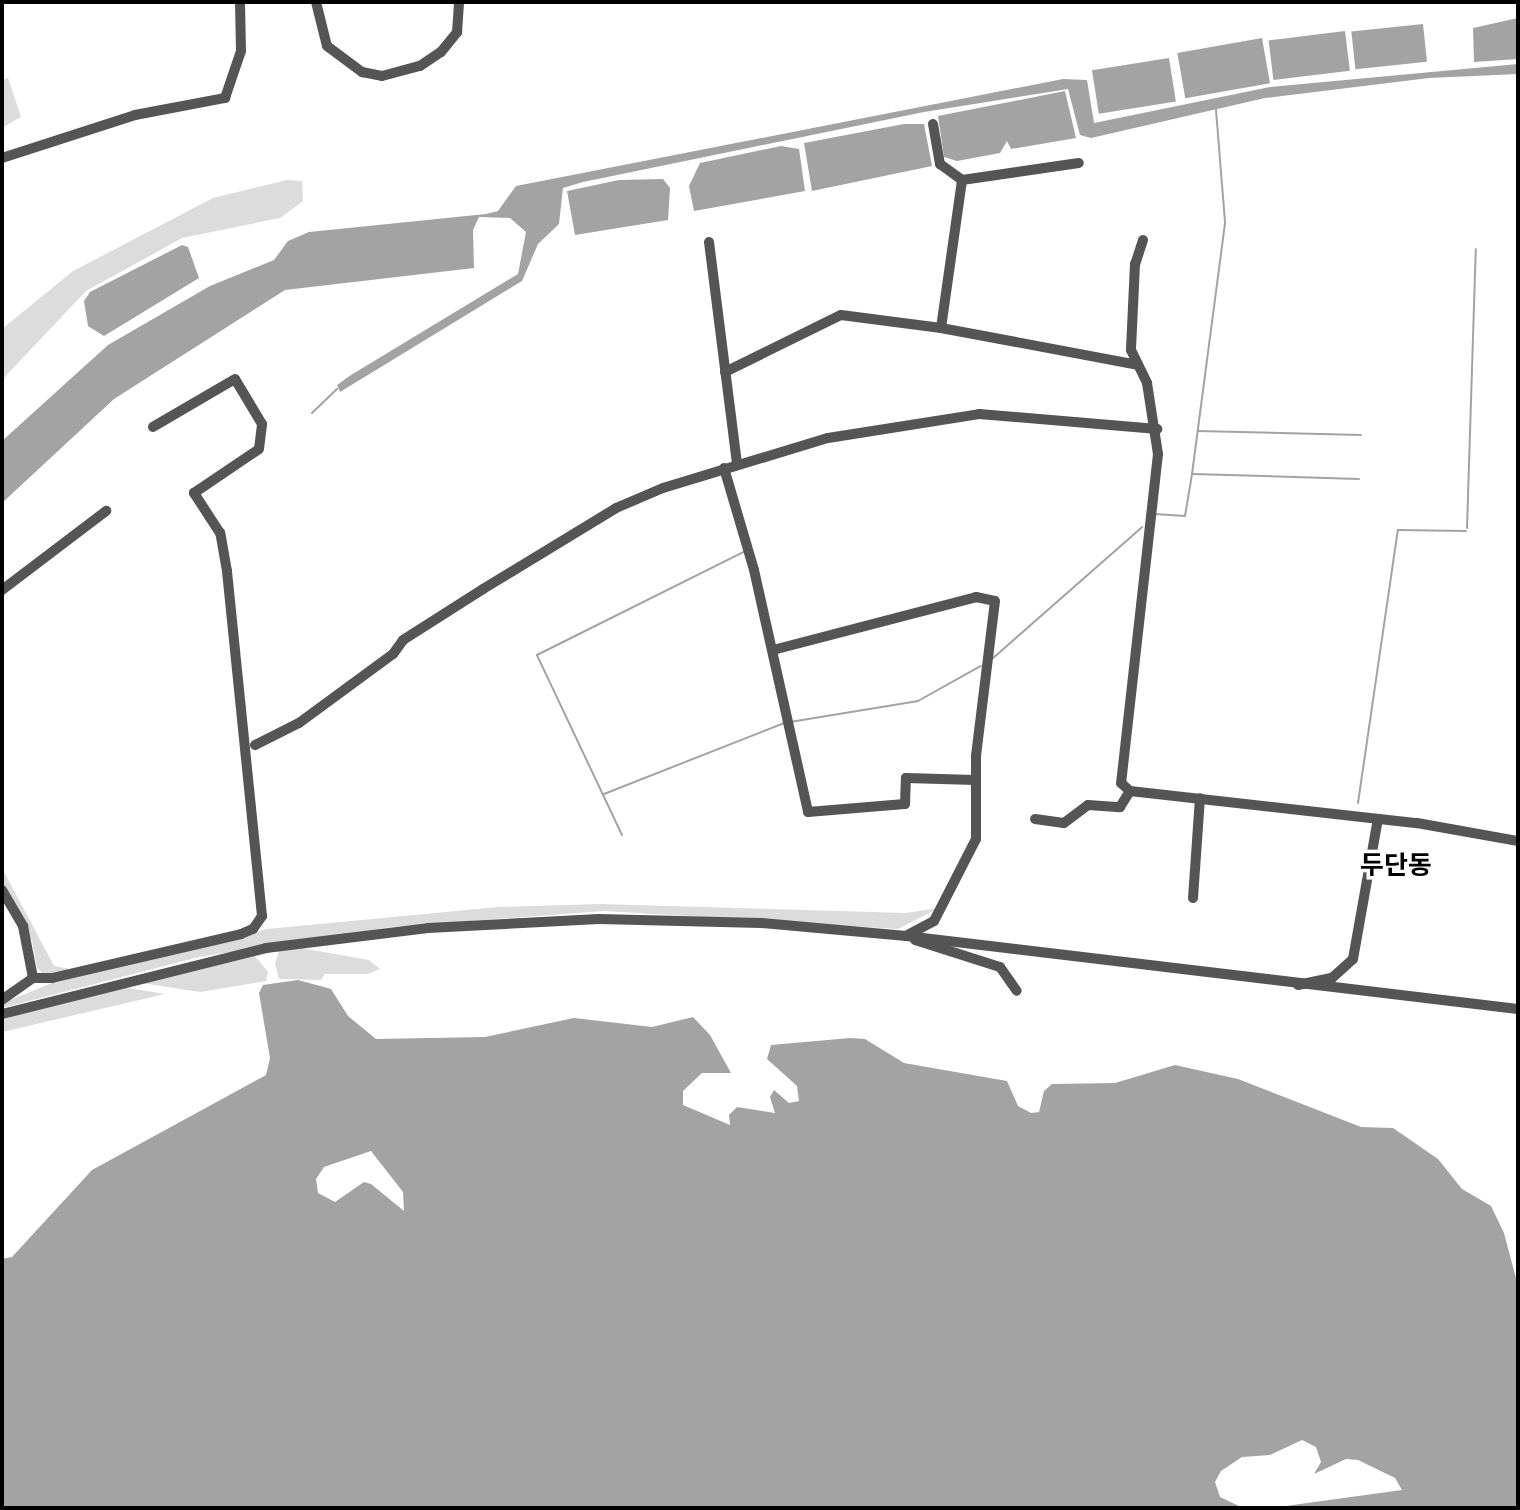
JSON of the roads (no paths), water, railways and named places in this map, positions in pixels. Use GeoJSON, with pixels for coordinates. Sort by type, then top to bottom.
{"type":"FeatureCollection","features":[{"type":"Feature","properties":{"kind":"street"},"geometry":{"type":"LineString","coordinates":[[2,158],[135,115],[225,98],[241,51],[240,2]]}},
{"type":"Feature","properties":{"kind":"street"},"geometry":{"type":"LineString","coordinates":[[316,2],[327,46],[362,72],[382,76],[420,66],[441,52],[457,32],[459,2]]}},
{"type":"Feature","properties":{"kind":"street"},"geometry":{"type":"LineString","coordinates":[[933,124],[940,164],[962,180],[1079,163]]}},
{"type":"Feature","properties":{"kind":"street"},"geometry":{"type":"LineString","coordinates":[[941,328],[962,180]]}},
{"type":"Feature","properties":{"kind":"street"},"geometry":{"type":"LineString","coordinates":[[1143,240],[1135,264],[1131,350],[1157,429],[1121,783],[1130,791],[1378,819],[1518,841]]}},
{"type":"Feature","properties":{"kind":"street"},"geometry":{"type":"LineString","coordinates":[[709,242],[737,465]]}},
{"type":"Feature","properties":{"kind":"street"},"geometry":{"type":"LineString","coordinates":[[725,372],[841,315],[941,328],[1138,365]]}},
{"type":"Feature","properties":{"kind":"street"},"geometry":{"type":"LineString","coordinates":[[2,1000],[33,978],[52,978],[241,934],[253,929],[262,916],[227,571],[220,533],[194,493],[259,449],[262,424],[235,379],[153,427]]}},
{"type":"Feature","properties":{"kind":"street"},"geometry":{"type":"LineString","coordinates":[[255,745],[299,723],[393,654],[403,640],[616,508],[724,468],[828,438],[979,414],[1157,429]]}},
{"type":"Feature","properties":{"kind":"street"},"geometry":{"type":"LineString","coordinates":[[724,468],[773,650],[808,812],[905,804],[906,778],[975,780]]}},
{"type":"Feature","properties":{"kind":"street"},"geometry":{"type":"LineString","coordinates":[[2,590],[106,511]]}},
{"type":"Feature","properties":{"kind":"street"},"geometry":{"type":"LineString","coordinates":[[773,650],[976,597],[992,598],[975,780],[976,839],[934,921],[906,936]]}},
{"type":"Feature","properties":{"kind":"street"},"geometry":{"type":"LineString","coordinates":[[1035,819],[1064,823],[1088,805],[1120,807],[1130,791]]}},
{"type":"Feature","properties":{"kind":"street"},"geometry":{"type":"LineString","coordinates":[[1193,898],[1200,798]]}},
{"type":"Feature","properties":{"kind":"street"},"geometry":{"type":"LineString","coordinates":[[1296,986],[1332,978],[1353,959],[1378,819]]}},
{"type":"Feature","properties":{"kind":"street"},"geometry":{"type":"LineString","coordinates":[[2,890],[23,926],[33,978]]}},
{"type":"Feature","properties":{"kind":"street"},"geometry":{"type":"LineString","coordinates":[[2,1014],[209,959],[428,928],[664,919],[906,936],[1296,986],[1518,1009]]}},
{"type":"Feature","properties":{"kind":"street"},"geometry":{"type":"LineString","coordinates":[[906,936],[1000,967],[1017,991]]}},
{"type":"Feature","properties":{"kind":"waterway"},"geometry":{"type":"LineString","coordinates":[[1155,514],[1185,516],[1192,474],[1225,222],[1216,109]]}},
{"type":"Feature","properties":{"kind":"waterway"},"geometry":{"type":"LineString","coordinates":[[1467,528],[1476,249]]}},
{"type":"Feature","properties":{"kind":"waterway"},"geometry":{"type":"LineString","coordinates":[[312,413],[337,389]]}},
{"type":"Feature","properties":{"kind":"waterway"},"geometry":{"type":"LineString","coordinates":[[1198,431],[1361,435]]}},
{"type":"Feature","properties":{"kind":"waterway"},"geometry":{"type":"LineString","coordinates":[[1193,474],[1359,479]]}},
{"type":"Feature","properties":{"kind":"waterway"},"geometry":{"type":"LineString","coordinates":[[992,659],[1142,527]]}},
{"type":"Feature","properties":{"kind":"waterway"},"geometry":{"type":"LineString","coordinates":[[1358,803],[1398,530],[1466,531]]}},
{"type":"Feature","properties":{"kind":"waterway"},"geometry":{"type":"LineString","coordinates":[[622,835],[537,655],[744,552]]}},
{"type":"Feature","properties":{"kind":"waterway"},"geometry":{"type":"LineString","coordinates":[[790,722],[918,701],[981,666]]}},
{"type":"Feature","properties":{"kind":"waterway"},"geometry":{"type":"LineString","coordinates":[[604,794],[784,723]]}},
{"type":"Feature","properties":{"kind":"district","name":"두단동"},"geometry":{"type":"Point","coordinates":[1396,867]}}]}
